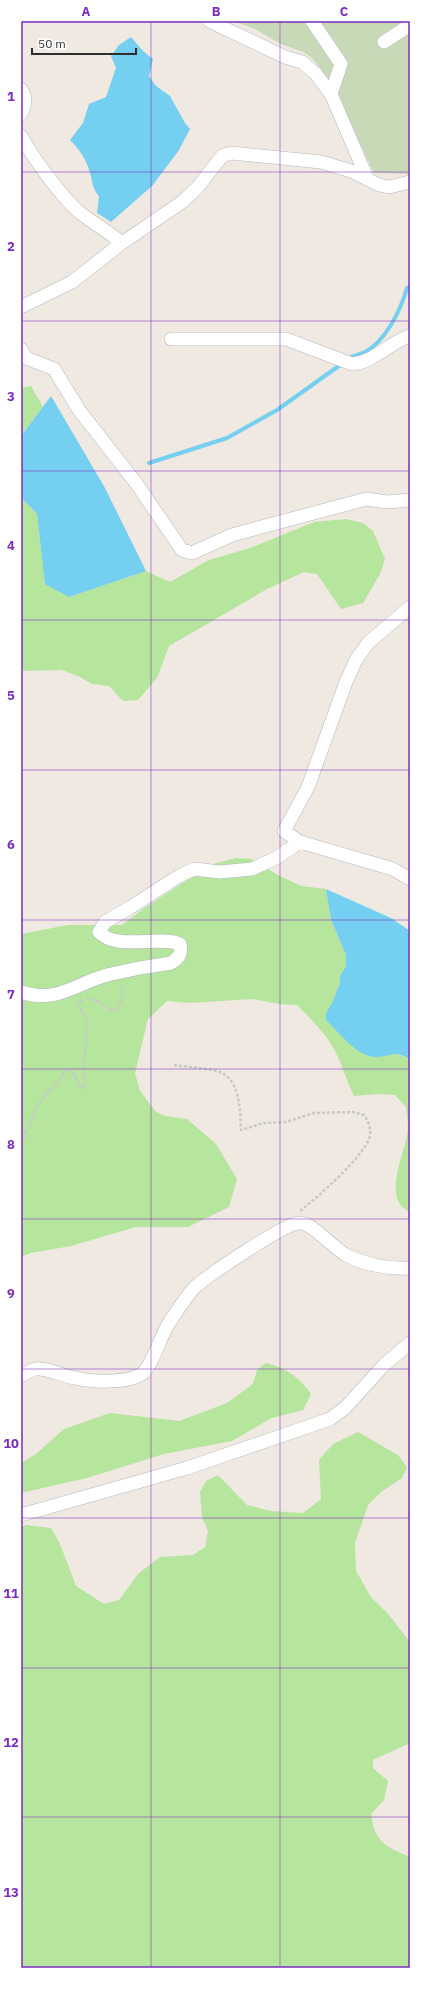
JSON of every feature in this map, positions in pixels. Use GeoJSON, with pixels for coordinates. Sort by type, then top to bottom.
{"type":"FeatureCollection","features":[{"type":"Feature","properties":{"kind":"street"},"geometry":{"type":"LineString","coordinates":[[209,21],[285,57],[302,62],[315,73],[331,94],[367,178]]}},
{"type":"Feature","properties":{"kind":"street"},"geometry":{"type":"LineString","coordinates":[[312,21],[341,64],[331,94]]}},
{"type":"Feature","properties":{"kind":"street"},"geometry":{"type":"LineString","coordinates":[[384,42],[410,24]]}},
{"type":"Feature","properties":{"kind":"street"},"geometry":{"type":"LineString","coordinates":[[21,89],[25,95],[25,104],[21,114]]}},
{"type":"Feature","properties":{"kind":"street"},"geometry":{"type":"LineString","coordinates":[[21,136],[67,200],[80,213],[104,228],[122,243]]}},
{"type":"Feature","properties":{"kind":"street"},"geometry":{"type":"LineString","coordinates":[[21,307],[72,282],[122,243],[182,202],[196,188],[222,156],[231,153],[321,162],[351,171],[379,185],[389,187],[410,182]]}},
{"type":"Feature","properties":{"kind":"street"},"geometry":{"type":"LineString","coordinates":[[171,340],[286,339],[347,362],[363,363],[372,360],[400,339],[410,336]]}},
{"type":"Feature","properties":{"kind":"street"},"geometry":{"type":"LineString","coordinates":[[21,349],[26,358],[54,370],[79,410],[136,483],[182,550],[192,553],[232,536],[366,499],[388,502],[410,500]]}},
{"type":"Feature","properties":{"kind":"street"},"geometry":{"type":"LineString","coordinates":[[410,607],[368,643],[356,660],[346,682],[308,787],[284,831],[300,842],[393,869],[410,879]]}},
{"type":"Feature","properties":{"kind":"street"},"geometry":{"type":"LineString","coordinates":[[21,992],[38,996],[51,996],[100,977],[119,972],[171,963],[178,958],[182,951],[180,944],[172,941],[116,940],[104,937],[99,932],[105,922],[179,876],[194,869],[220,872],[252,868],[276,858],[300,842]]}},
{"type":"Feature","properties":{"kind":"street"},"geometry":{"type":"LineString","coordinates":[[23,1375],[39,1369],[84,1380],[120,1380],[131,1379],[138,1376],[149,1366],[164,1331],[193,1290],[227,1264],[291,1224],[305,1223],[348,1256],[378,1266],[410,1268]]}},
{"type":"Feature","properties":{"kind":"street"},"geometry":{"type":"LineString","coordinates":[[21,1515],[187,1468],[330,1419],[345,1408],[384,1365],[410,1342]]}},
{"type":"Feature","properties":{"kind":"path"},"geometry":{"type":"LineString","coordinates":[[21,1143],[38,1104],[65,1072],[72,1069],[79,1086],[82,1089],[85,1086],[84,1067],[87,1024],[86,1017],[79,1006],[81,999],[88,997],[100,1002],[110,1010],[117,1009],[122,999],[123,987],[119,972]]}},
{"type":"Feature","properties":{"kind":"path"},"geometry":{"type":"LineString","coordinates":[[174,1065],[218,1072],[231,1082],[238,1094],[241,1130],[264,1123],[286,1122],[314,1113],[353,1112],[364,1115],[369,1124],[370,1136],[363,1150],[326,1190],[299,1211],[298,1223]]}},
{"type":"Feature","properties":{"kind":"green space"},"geometry":{"type":"Polygon","coordinates":[[[232,21],[410,21],[410,174],[374,173],[343,108],[322,70],[311,57],[303,52],[281,44],[253,28],[232,21]]]}},
{"type":"Feature","properties":{"kind":"green space"},"geometry":{"type":"Polygon","coordinates":[[[31,386],[43,407],[21,436],[21,388],[31,386]]]}},
{"type":"Feature","properties":{"kind":"green space"},"geometry":{"type":"Polygon","coordinates":[[[21,497],[37,514],[41,547],[69,597],[146,571],[170,582],[209,560],[250,548],[314,522],[346,519],[363,523],[373,531],[385,559],[380,574],[363,603],[341,609],[317,574],[304,572],[267,589],[169,646],[157,678],[138,700],[123,701],[109,686],[92,684],[78,676],[62,670],[21,671],[21,497]]]}},
{"type":"Feature","properties":{"kind":"green space"},"geometry":{"type":"Polygon","coordinates":[[[236,858],[251,859],[278,875],[301,886],[326,889],[331,920],[346,955],[346,966],[340,976],[340,983],[333,1001],[326,1013],[375,1057],[393,1054],[406,1057],[410,1060],[410,1212],[402,1206],[397,1198],[396,1188],[396,1177],[408,1132],[406,1107],[395,1095],[377,1094],[354,1096],[333,1047],[319,1028],[297,1005],[279,1004],[252,999],[190,1003],[167,1001],[148,1019],[135,1073],[140,1091],[156,1112],[165,1116],[187,1119],[216,1144],[237,1179],[229,1207],[188,1227],[136,1227],[71,1246],[31,1253],[21,1257],[21,934],[68,925],[122,925],[143,909],[210,865],[236,858]]]}},
{"type":"Feature","properties":{"kind":"green space"},"geometry":{"type":"Polygon","coordinates":[[[266,1363],[286,1370],[307,1388],[311,1394],[303,1410],[272,1418],[232,1441],[164,1454],[87,1478],[21,1493],[21,1463],[36,1454],[64,1429],[110,1413],[179,1421],[227,1403],[253,1384],[257,1370],[266,1363]]]}},
{"type":"Feature","properties":{"kind":"green space"},"geometry":{"type":"Polygon","coordinates":[[[358,1432],[398,1455],[407,1467],[402,1478],[381,1492],[368,1505],[355,1543],[356,1571],[371,1597],[389,1615],[410,1642],[410,1743],[373,1760],[373,1768],[388,1781],[384,1800],[371,1814],[375,1831],[383,1842],[394,1850],[410,1857],[410,1968],[21,1968],[21,1527],[26,1525],[51,1528],[60,1544],[76,1586],[104,1604],[119,1600],[138,1574],[160,1557],[193,1555],[205,1547],[208,1531],[202,1517],[200,1492],[206,1481],[218,1475],[247,1505],[270,1511],[303,1513],[321,1499],[319,1460],[333,1444],[358,1432]]]}},
{"type":"Feature","properties":{"kind":"water"},"geometry":{"type":"Polygon","coordinates":[[[131,37],[143,51],[153,59],[149,76],[156,86],[170,96],[190,129],[179,150],[152,186],[111,222],[97,213],[99,196],[94,188],[89,168],[85,159],[70,140],[83,123],[89,104],[106,97],[116,68],[111,56],[119,45],[131,37]]]}},
{"type":"Feature","properties":{"kind":"water"},"geometry":{"type":"Polygon","coordinates":[[[51,396],[105,488],[146,571],[69,597],[45,584],[37,514],[21,497],[21,436],[51,396]]]}},
{"type":"Feature","properties":{"kind":"water"},"geometry":{"type":"Polygon","coordinates":[[[326,889],[391,918],[410,931],[410,1060],[397,1054],[380,1057],[368,1056],[348,1043],[326,1020],[326,1013],[333,1001],[340,983],[340,976],[346,966],[346,955],[331,920],[326,889]]]}},
{"type":"Feature","properties":{"kind":"waterway"},"geometry":{"type":"LineString","coordinates":[[348,359],[365,352],[380,340],[392,324],[407,288],[410,287]]}},
{"type":"Feature","properties":{"kind":"waterway"},"geometry":{"type":"LineString","coordinates":[[149,463],[227,438],[277,410],[343,363]]}}]}
